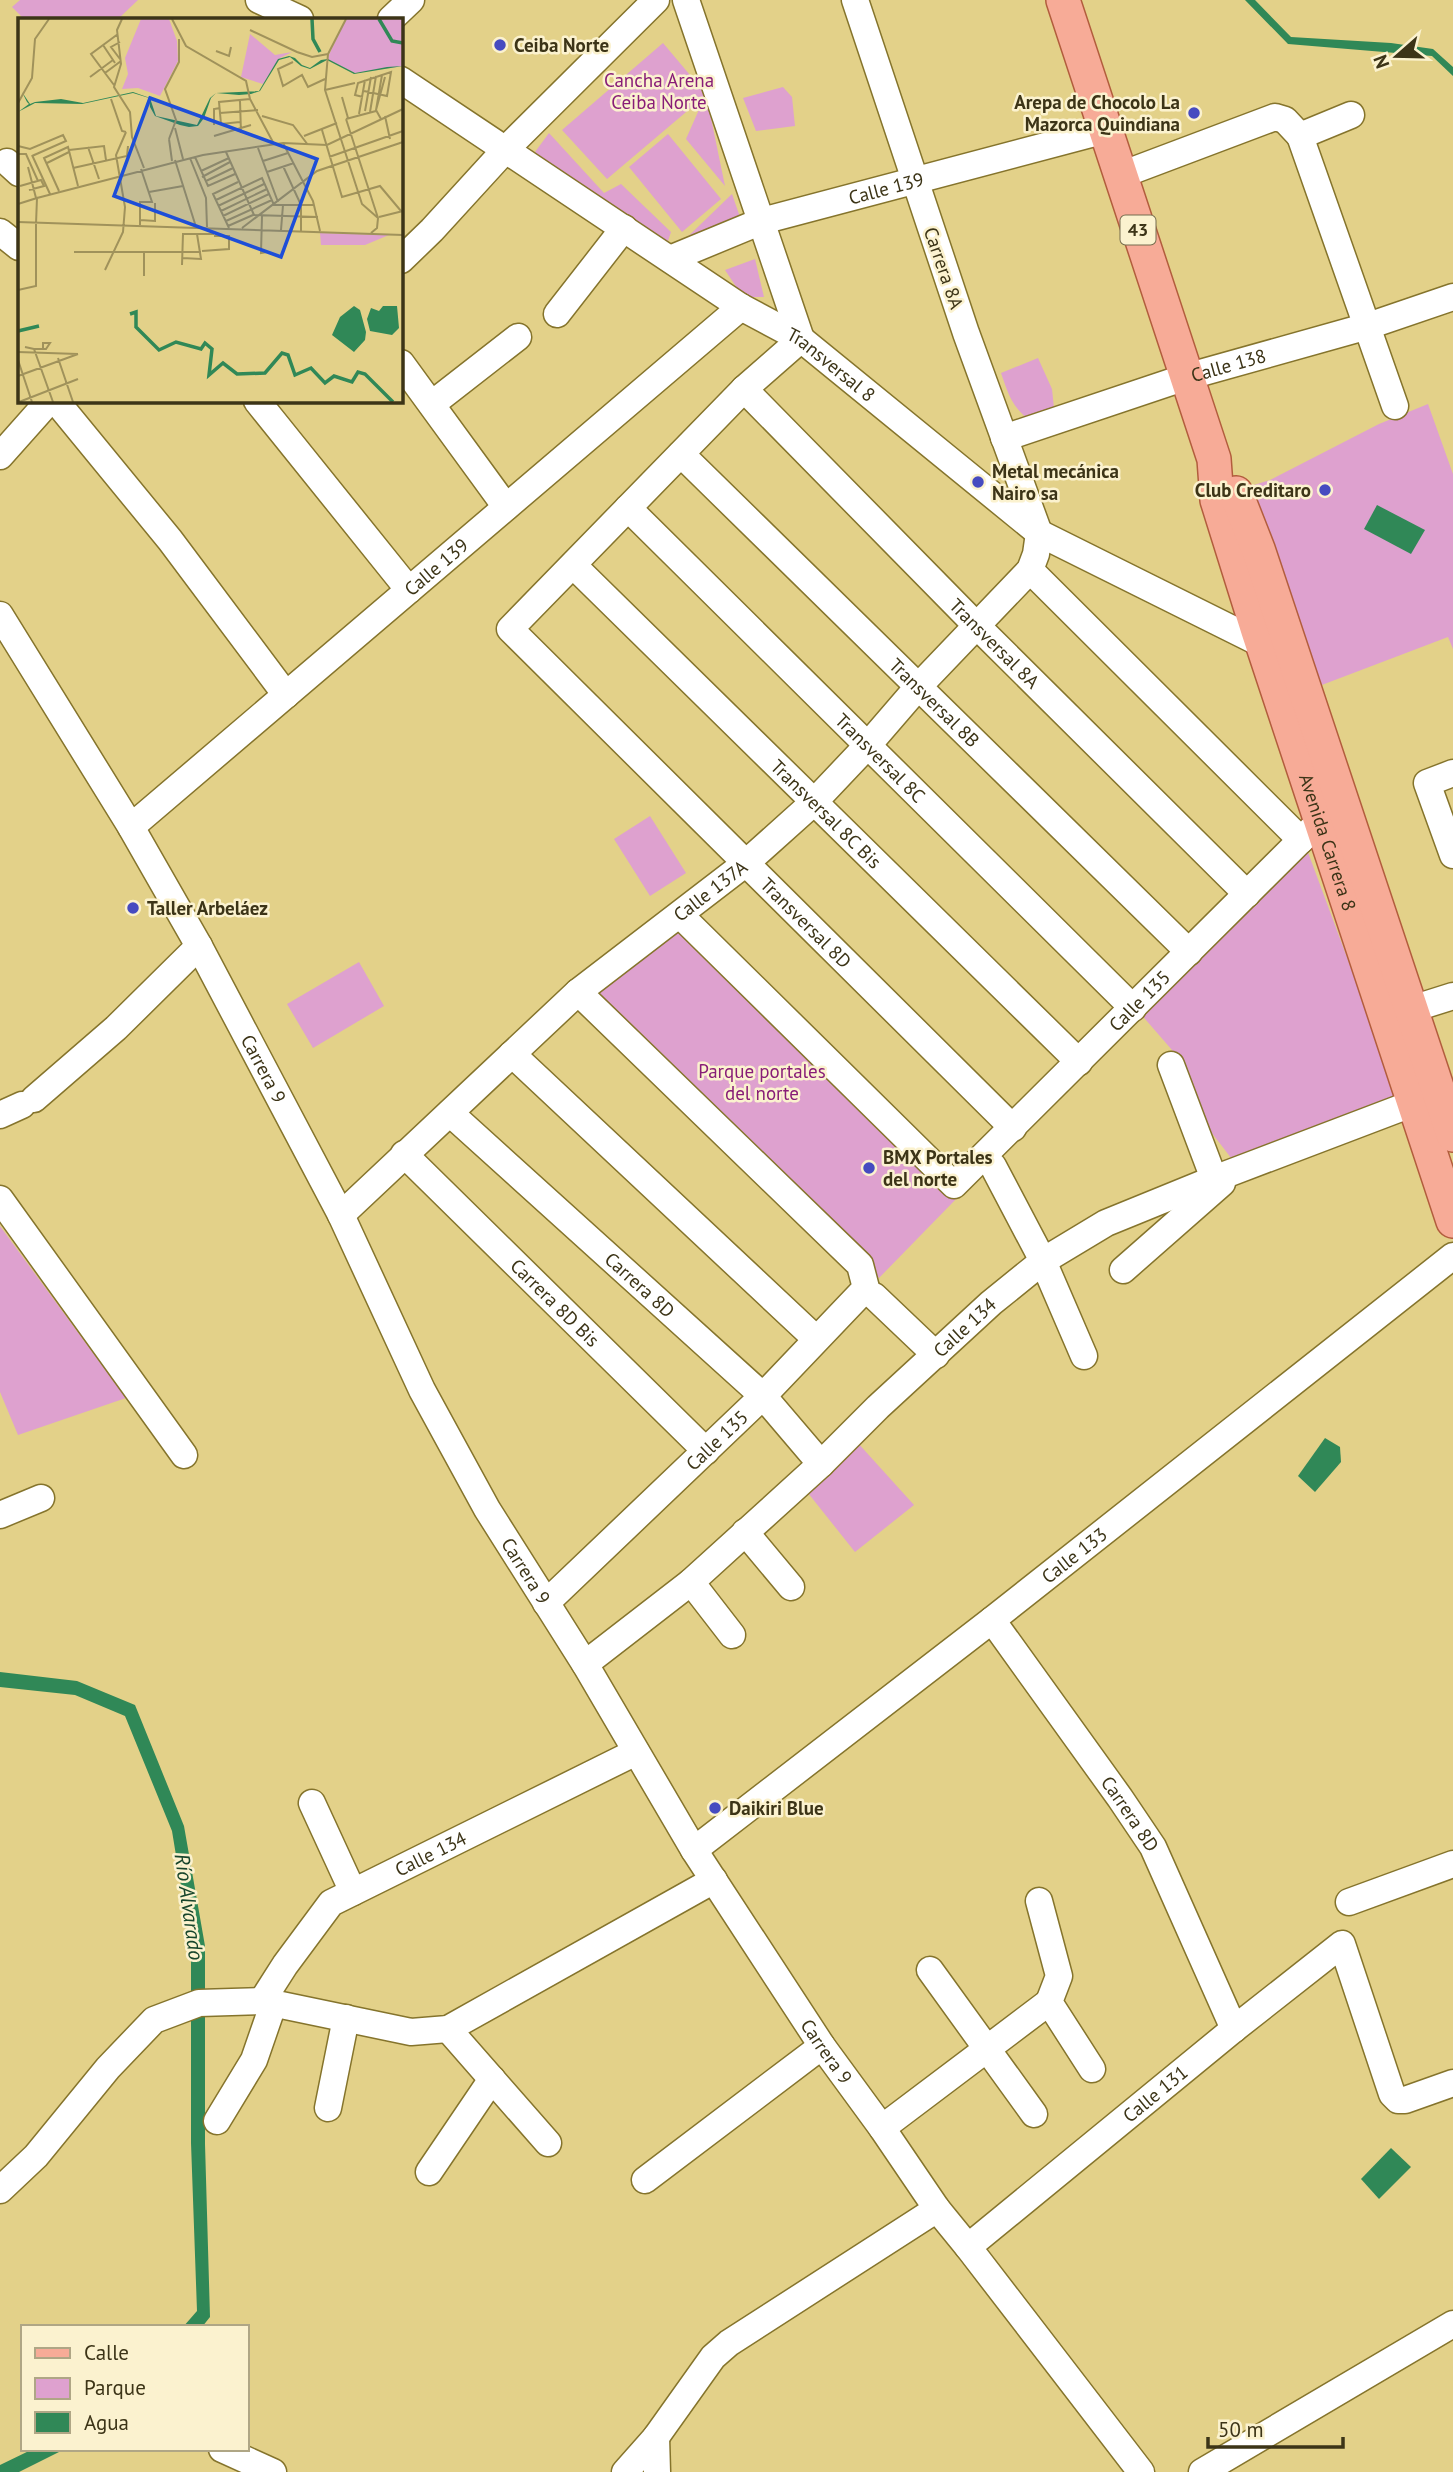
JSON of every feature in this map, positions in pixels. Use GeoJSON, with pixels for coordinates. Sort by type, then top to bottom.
{"type":"FeatureCollection","features":[{"type":"Feature","properties":{"kind":"main road","name":"Avenida Carrera 8"},"geometry":{"type":"LineString","coordinates":[[1063,0],[1214,459],[1235,491],[1258,549],[1453,1135]]}},
{"type":"Feature","properties":{"kind":"main road","name":"Avenida Carrera 8"},"geometry":{"type":"LineString","coordinates":[[1214,459],[1217,500],[1262,644],[1311,830],[1414,1103],[1453,1221]]}},
{"type":"Feature","properties":{"kind":"street"},"geometry":{"type":"LineString","coordinates":[[260,0],[298,18]]}},
{"type":"Feature","properties":{"kind":"street"},"geometry":{"type":"LineString","coordinates":[[392,18],[411,0]]}},
{"type":"Feature","properties":{"kind":"street"},"geometry":{"type":"LineString","coordinates":[[402,259],[506,149],[656,0]]}},
{"type":"Feature","properties":{"kind":"street"},"geometry":{"type":"LineString","coordinates":[[573,565],[744,389],[801,340],[686,0]]}},
{"type":"Feature","properties":{"kind":"street","name":"Carrera 8A"},"geometry":{"type":"LineString","coordinates":[[855,0],[914,181],[1039,533]]}},
{"type":"Feature","properties":{"kind":"street","name":"Transversal 8"},"geometry":{"type":"LineString","coordinates":[[402,81],[741,307],[801,340],[1039,533],[1262,644]]}},
{"type":"Feature","properties":{"kind":"street"},"geometry":{"type":"LineString","coordinates":[[1300,136],[1351,114]]}},
{"type":"Feature","properties":{"kind":"street"},"geometry":{"type":"LineString","coordinates":[[1121,175],[1275,117],[1284,120],[1300,136],[1395,406]]}},
{"type":"Feature","properties":{"kind":"street","name":"Calle 139"},"geometry":{"type":"LineString","coordinates":[[670,259],[762,221],[1106,130]]}},
{"type":"Feature","properties":{"kind":"street"},"geometry":{"type":"LineString","coordinates":[[557,314],[624,228]]}},
{"type":"Feature","properties":{"kind":"street"},"geometry":{"type":"LineString","coordinates":[[0,232],[18,246]]}},
{"type":"Feature","properties":{"kind":"street","name":"Calle 138"},"geometry":{"type":"LineString","coordinates":[[1004,438],[1186,377],[1368,326],[1453,297]]}},
{"type":"Feature","properties":{"kind":"street","name":"Calle 139"},"geometry":{"type":"LineString","coordinates":[[131,827],[741,307]]}},
{"type":"Feature","properties":{"kind":"street"},"geometry":{"type":"LineString","coordinates":[[432,404],[517,337]]}},
{"type":"Feature","properties":{"kind":"street"},"geometry":{"type":"LineString","coordinates":[[402,364],[506,507]]}},
{"type":"Feature","properties":{"kind":"street","name":"Transversal 8A"},"geometry":{"type":"LineString","coordinates":[[744,389],[975,625],[1247,894]]}},
{"type":"Feature","properties":{"kind":"street"},"geometry":{"type":"LineString","coordinates":[[0,456],[48,402]]}},
{"type":"Feature","properties":{"kind":"street"},"geometry":{"type":"LineString","coordinates":[[57,402],[170,541],[286,695]]}},
{"type":"Feature","properties":{"kind":"street"},"geometry":{"type":"LineString","coordinates":[[258,402],[409,590]]}},
{"type":"Feature","properties":{"kind":"street","name":"Transversal 8B"},"geometry":{"type":"LineString","coordinates":[[681,454],[1189,952]]}},
{"type":"Feature","properties":{"kind":"street","name":"Transversal 8C"},"geometry":{"type":"LineString","coordinates":[[628,508],[1133,1007]]}},
{"type":"Feature","properties":{"kind":"street"},"geometry":{"type":"LineString","coordinates":[[1039,533],[1030,570],[1311,830]]}},
{"type":"Feature","properties":{"kind":"street","name":"Transversal 8D"},"geometry":{"type":"LineString","coordinates":[[573,565],[510,629],[1013,1128]]}},
{"type":"Feature","properties":{"kind":"street","name":"Transversal 8C Bis"},"geometry":{"type":"LineString","coordinates":[[573,565],[1079,1062]]}},
{"type":"Feature","properties":{"kind":"street","name":"Calle 137A"},"geometry":{"type":"LineString","coordinates":[[341,1215],[578,992],[746,863],[814,803],[975,625],[1030,570]]}},
{"type":"Feature","properties":{"kind":"street","name":"Carrera 9"},"geometry":{"type":"LineString","coordinates":[[2,623],[131,827],[199,946],[341,1215],[422,1390],[487,1509],[585,1664],[694,1850],[822,2046],[937,2209],[1141,2472]]}},
{"type":"Feature","properties":{"kind":"street"},"geometry":{"type":"LineString","coordinates":[[1453,773],[1427,783],[1453,855]]}},
{"type":"Feature","properties":{"kind":"street","name":"Calle 135"},"geometry":{"type":"LineString","coordinates":[[680,915],[954,1185],[1311,830]]}},
{"type":"Feature","properties":{"kind":"street"},"geometry":{"type":"LineString","coordinates":[[19,1106],[116,1028],[199,946]]}},
{"type":"Feature","properties":{"kind":"street","name":"Calle 135"},"geometry":{"type":"LineString","coordinates":[[546,1603],[762,1396],[866,1288],[860,1265],[578,992]]}},
{"type":"Feature","properties":{"kind":"street"},"geometry":{"type":"LineString","coordinates":[[1412,1009],[1453,996]]}},
{"type":"Feature","properties":{"kind":"street"},"geometry":{"type":"LineString","coordinates":[[512,1054],[815,1338]]}},
{"type":"Feature","properties":{"kind":"street"},"geometry":{"type":"LineString","coordinates":[[1123,1270],[1224,1176],[1171,1065]]}},
{"type":"Feature","properties":{"kind":"street","name":"Calle 134"},"geometry":{"type":"LineString","coordinates":[[585,1664],[691,1583],[991,1303],[1043,1261],[1106,1223],[1414,1103]]}},
{"type":"Feature","properties":{"kind":"street","name":"Carrera 8D"},"geometry":{"type":"LineString","coordinates":[[450,1113],[762,1396],[821,1464]]}},
{"type":"Feature","properties":{"kind":"street","name":"Carrera 8D Bis"},"geometry":{"type":"LineString","coordinates":[[404,1154],[706,1451]]}},
{"type":"Feature","properties":{"kind":"street"},"geometry":{"type":"LineString","coordinates":[[993,1166],[1043,1261],[1084,1356]]}},
{"type":"Feature","properties":{"kind":"street"},"geometry":{"type":"LineString","coordinates":[[0,1199],[184,1455]]}},
{"type":"Feature","properties":{"kind":"street","name":"Calle 133"},"geometry":{"type":"LineString","coordinates":[[694,1850],[1453,1256]]}},
{"type":"Feature","properties":{"kind":"street"},"geometry":{"type":"LineString","coordinates":[[874,1296],[936,1355]]}},
{"type":"Feature","properties":{"kind":"street"},"geometry":{"type":"LineString","coordinates":[[0,1515],[41,1498]]}},
{"type":"Feature","properties":{"kind":"street"},"geometry":{"type":"LineString","coordinates":[[745,1532],[791,1587]]}},
{"type":"Feature","properties":{"kind":"street"},"geometry":{"type":"LineString","coordinates":[[691,1583],[732,1635]]}},
{"type":"Feature","properties":{"kind":"street","name":"Carrera 8D"},"geometry":{"type":"LineString","coordinates":[[992,1619],[1153,1847],[1234,2029]]}},
{"type":"Feature","properties":{"kind":"street","name":"Calle 134"},"geometry":{"type":"LineString","coordinates":[[217,2121],[254,2060],[268,2003],[285,1965],[331,1903],[636,1752]]}},
{"type":"Feature","properties":{"kind":"street"},"geometry":{"type":"LineString","coordinates":[[312,1803],[353,1892]]}},
{"type":"Feature","properties":{"kind":"street"},"geometry":{"type":"LineString","coordinates":[[1349,1902],[1453,1864]]}},
{"type":"Feature","properties":{"kind":"street"},"geometry":{"type":"LineString","coordinates":[[0,2190],[36,2156],[108,2068],[154,2020],[199,2003],[268,2003],[411,2032],[448,2029],[714,1880]]}},
{"type":"Feature","properties":{"kind":"street"},"geometry":{"type":"LineString","coordinates":[[882,2128],[1049,2001],[1059,1976],[1038,1901]]}},
{"type":"Feature","properties":{"kind":"street","name":"Calle 131"},"geometry":{"type":"LineString","coordinates":[[968,2247],[1342,1944],[1392,2094],[1398,2100],[1405,2100],[1453,2083]]}},
{"type":"Feature","properties":{"kind":"street"},"geometry":{"type":"LineString","coordinates":[[930,1970],[1034,2114]]}},
{"type":"Feature","properties":{"kind":"street"},"geometry":{"type":"LineString","coordinates":[[1049,2001],[1092,2069]]}},
{"type":"Feature","properties":{"kind":"street"},"geometry":{"type":"LineString","coordinates":[[328,2108],[346,2018]]}},
{"type":"Feature","properties":{"kind":"street"},"geometry":{"type":"LineString","coordinates":[[448,2029],[548,2143]]}},
{"type":"Feature","properties":{"kind":"street"},"geometry":{"type":"LineString","coordinates":[[645,2180],[822,2046]]}},
{"type":"Feature","properties":{"kind":"street"},"geometry":{"type":"LineString","coordinates":[[429,2172],[492,2079]]}},
{"type":"Feature","properties":{"kind":"street"},"geometry":{"type":"LineString","coordinates":[[625,2472],[656,2437],[713,2357],[729,2343],[937,2209]]}},
{"type":"Feature","properties":{"kind":"street"},"geometry":{"type":"LineString","coordinates":[[1202,2472],[1453,2324]]}},
{"type":"Feature","properties":{"kind":"street"},"geometry":{"type":"LineString","coordinates":[[656,2437],[659,2471]]}},
{"type":"Feature","properties":{"kind":"street"},"geometry":{"type":"LineString","coordinates":[[226,2451],[273,2472]]}},
{"type":"Feature","properties":{"kind":"green space"},"geometry":{"type":"Polygon","coordinates":[[[20,0],[138,0],[119,18],[23,18],[12,7],[20,0]]]}},
{"type":"Feature","properties":{"kind":"green space","name":"Cancha Arena Ceiba Norte"},"geometry":{"type":"Polygon","coordinates":[[[663,43],[706,94],[725,186],[686,139],[705,96],[607,179],[562,130],[663,43]]]}},
{"type":"Feature","properties":{"kind":"green space"},"geometry":{"type":"Polygon","coordinates":[[[783,87],[792,97],[795,126],[756,131],[743,98],[783,87]]]}},
{"type":"Feature","properties":{"kind":"green space"},"geometry":{"type":"Polygon","coordinates":[[[549,133],[604,193],[621,184],[671,232],[667,244],[551,169],[535,152],[549,133]]]}},
{"type":"Feature","properties":{"kind":"green space"},"geometry":{"type":"Polygon","coordinates":[[[668,134],[721,199],[682,232],[629,167],[668,134]]]}},
{"type":"Feature","properties":{"kind":"green space"},"geometry":{"type":"Polygon","coordinates":[[[732,194],[741,220],[674,250],[732,194]]]}},
{"type":"Feature","properties":{"kind":"green space"},"geometry":{"type":"Polygon","coordinates":[[[755,259],[764,297],[743,297],[725,270],[755,259]]]}},
{"type":"Feature","properties":{"kind":"green space"},"geometry":{"type":"Polygon","coordinates":[[[1038,358],[1052,389],[1055,418],[1036,425],[1013,403],[1001,373],[1038,358]]]}},
{"type":"Feature","properties":{"kind":"green space"},"geometry":{"type":"Polygon","coordinates":[[[1428,404],[1453,474],[1453,649],[1448,637],[1306,691],[1238,490],[1270,480],[1379,424],[1428,404]]]}},
{"type":"Feature","properties":{"kind":"green space"},"geometry":{"type":"Polygon","coordinates":[[[650,816],[686,873],[650,896],[614,839],[650,816]]]}},
{"type":"Feature","properties":{"kind":"green space"},"geometry":{"type":"Polygon","coordinates":[[[1306,847],[1398,1095],[1235,1163],[1184,1097],[1185,1065],[1139,1012],[1306,847]]]}},
{"type":"Feature","properties":{"kind":"green space","name":"Parque portales del norte"},"geometry":{"type":"Polygon","coordinates":[[[689,929],[960,1195],[879,1278],[583,990],[652,940],[689,929]]]}},
{"type":"Feature","properties":{"kind":"green space"},"geometry":{"type":"Polygon","coordinates":[[[359,962],[384,1006],[313,1048],[287,1004],[359,962]]]}},
{"type":"Feature","properties":{"kind":"green space"},"geometry":{"type":"Polygon","coordinates":[[[0,1226],[126,1398],[18,1435],[0,1392],[0,1226]]]}},
{"type":"Feature","properties":{"kind":"green space"},"geometry":{"type":"Polygon","coordinates":[[[857,1442],[914,1505],[855,1552],[808,1493],[857,1442]]]}},
{"type":"Feature","properties":{"kind":"water"},"geometry":{"type":"Polygon","coordinates":[[[1245,0],[1255,0],[1291,37],[1391,43],[1433,49],[1453,67],[1453,76],[1432,56],[1288,44],[1245,0]]]}},
{"type":"Feature","properties":{"kind":"water"},"geometry":{"type":"Polygon","coordinates":[[[1377,505],[1425,530],[1411,554],[1364,529],[1377,505]]]}},
{"type":"Feature","properties":{"kind":"water"},"geometry":{"type":"Polygon","coordinates":[[[1325,1438],[1340,1447],[1341,1462],[1315,1492],[1298,1476],[1325,1438]]]}},
{"type":"Feature","properties":{"kind":"water","name":"Río Alvarado"},"geometry":{"type":"Polygon","coordinates":[[[0,1672],[77,1681],[135,1705],[184,1826],[205,1946],[205,2144],[210,2317],[204,2325],[185,2325],[197,2311],[191,2143],[191,1947],[172,1831],[125,1716],[75,1695],[0,1687],[0,1672]]]}},
{"type":"Feature","properties":{"kind":"water"},"geometry":{"type":"Polygon","coordinates":[[[1391,2148],[1411,2167],[1379,2199],[1361,2179],[1391,2148]]]}},
{"type":"Feature","properties":{"kind":"water"},"geometry":{"type":"Polygon","coordinates":[[[29,2451],[61,2451],[19,2472],[0,2472],[0,2465],[29,2451]]]}},
{"type":"Feature","properties":{"kind":"place","name":"Ceiba Norte"},"geometry":{"type":"Point","coordinates":[500,45]}},
{"type":"Feature","properties":{"kind":"place","name":"Arepa de Chocolo La Mazorca Quindiana"},"geometry":{"type":"Point","coordinates":[1194,113]}},
{"type":"Feature","properties":{"kind":"place","name":"Metal mecánica Nairo sa"},"geometry":{"type":"Point","coordinates":[978,482]}},
{"type":"Feature","properties":{"kind":"place","name":"Club Creditaro"},"geometry":{"type":"Point","coordinates":[1325,490]}},
{"type":"Feature","properties":{"kind":"place","name":"Taller Arbeláez"},"geometry":{"type":"Point","coordinates":[133,908]}},
{"type":"Feature","properties":{"kind":"place","name":"BMX Portales del norte"},"geometry":{"type":"Point","coordinates":[869,1168]}},
{"type":"Feature","properties":{"kind":"place","name":"Daikiri Blue"},"geometry":{"type":"Point","coordinates":[715,1808]}}]}
